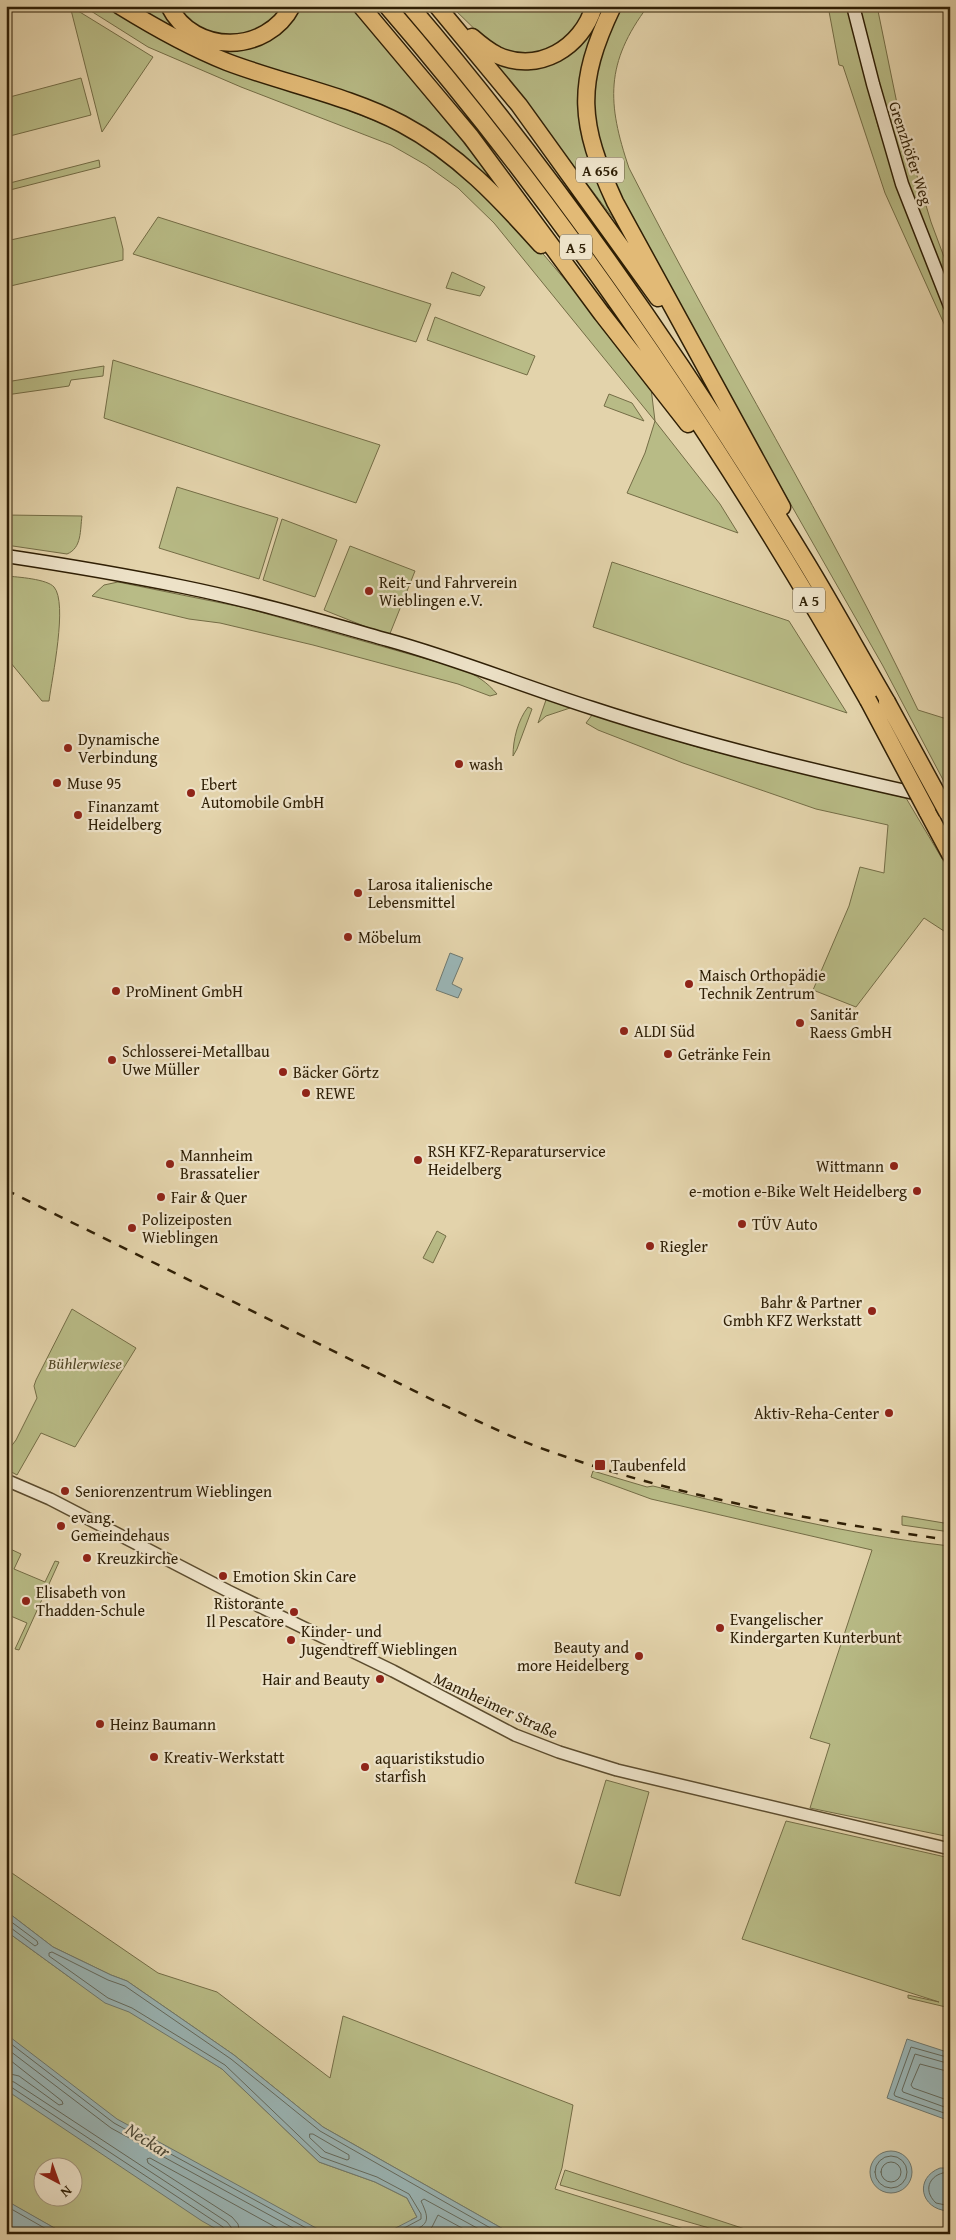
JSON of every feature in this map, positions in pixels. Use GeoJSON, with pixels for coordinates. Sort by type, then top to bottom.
{"type":"FeatureCollection","features":[{"type":"Feature","properties":{"kind":"highway","name":"A 5"},"geometry":{"type":"LineString","coordinates":[[120,6],[187,45],[227,62],[340,98],[371,110],[402,124],[438,146],[503,203],[602,314]]}},
{"type":"Feature","properties":{"kind":"highway"},"geometry":{"type":"LineString","coordinates":[[169,6],[177,19],[192,32],[210,41],[230,44],[250,41],[268,32],[283,19],[292,6]]}},
{"type":"Feature","properties":{"kind":"highway","name":"A 5"},"geometry":{"type":"LineString","coordinates":[[361,6],[471,137],[602,314],[697,436],[727,478],[749,500]]}},
{"type":"Feature","properties":{"kind":"highway","name":"A 5"},"geometry":{"type":"LineString","coordinates":[[387,6],[424,48],[571,239],[648,347],[749,500],[868,700],[950,854]]}},
{"type":"Feature","properties":{"kind":"highway","name":"A 5"},"geometry":{"type":"LineString","coordinates":[[410,6],[510,130],[662,337],[807,564],[949,810]]}},
{"type":"Feature","properties":{"kind":"highway"},"geometry":{"type":"LineString","coordinates":[[438,6],[519,105],[629,256],[709,372],[778,498],[807,564]]}},
{"type":"Feature","properties":{"kind":"highway"},"geometry":{"type":"LineString","coordinates":[[438,6],[488,50],[507,58],[527,61],[547,58],[570,46],[586,26],[594,6]]}},
{"type":"Feature","properties":{"kind":"highway","name":"A 656"},"geometry":{"type":"LineString","coordinates":[[613,6],[601,32],[589,68],[586,93],[590,140],[598,166],[615,202],[709,372]]}},
{"type":"Feature","properties":{"kind":"main road","name":"Grenzhöfer Weg"},"geometry":{"type":"LineString","coordinates":[[853,6],[902,184],[950,306]]}},
{"type":"Feature","properties":{"kind":"main road"},"geometry":{"type":"LineString","coordinates":[[6,556],[188,588],[390,640],[475,667],[590,708],[708,743],[846,778],[949,810]]}},
{"type":"Feature","properties":{"kind":"street","name":"Mannheimer Straße"},"geometry":{"type":"LineString","coordinates":[[6,1480],[50,1499],[228,1592],[393,1672],[515,1735],[559,1752],[617,1770],[950,1849]]}},
{"type":"Feature","properties":{"kind":"green space"},"geometry":{"type":"Polygon","coordinates":[[[70,6],[153,57],[102,132],[70,6]]]}},
{"type":"Feature","properties":{"kind":"green space"},"geometry":{"type":"Polygon","coordinates":[[[83,6],[107,6],[143,29],[398,130],[437,152],[504,211],[594,314],[651,388],[655,421],[494,223],[458,188],[426,165],[391,145],[241,87],[148,47],[83,6]]]}},
{"type":"Feature","properties":{"kind":"green space"},"geometry":{"type":"Polygon","coordinates":[[[133,6],[351,6],[500,187],[465,158],[211,49],[133,6]]]}},
{"type":"Feature","properties":{"kind":"green space"},"geometry":{"type":"Polygon","coordinates":[[[451,6],[607,6],[585,58],[607,198],[619,226],[487,56],[503,51],[490,44],[451,6]]]}},
{"type":"Feature","properties":{"kind":"green space"},"geometry":{"type":"Polygon","coordinates":[[[621,6],[648,6],[624,46],[617,65],[614,84],[617,123],[629,168],[701,304],[849,573],[918,710],[950,720],[950,793],[883,666],[705,354],[613,186],[594,123],[593,97],[595,73],[613,21],[621,6]]]}},
{"type":"Feature","properties":{"kind":"green space"},"geometry":{"type":"Polygon","coordinates":[[[828,6],[847,6],[878,126],[908,213],[950,316],[950,337],[885,193],[843,66],[839,65],[828,6]]]}},
{"type":"Feature","properties":{"kind":"green space"},"geometry":{"type":"Polygon","coordinates":[[[858,6],[877,6],[901,123],[931,222],[950,273],[950,293],[910,188],[858,6]]]}},
{"type":"Feature","properties":{"kind":"green space"},"geometry":{"type":"Polygon","coordinates":[[[81,78],[91,115],[6,137],[6,98],[81,78]]]}},
{"type":"Feature","properties":{"kind":"green space"},"geometry":{"type":"Polygon","coordinates":[[[99,160],[100,167],[6,191],[6,184],[99,160]]]}},
{"type":"Feature","properties":{"kind":"green space"},"geometry":{"type":"Polygon","coordinates":[[[115,217],[123,249],[123,260],[6,287],[6,241],[115,217]]]}},
{"type":"Feature","properties":{"kind":"green space"},"geometry":{"type":"Polygon","coordinates":[[[158,217],[431,304],[416,342],[133,254],[158,217]]]}},
{"type":"Feature","properties":{"kind":"green space"},"geometry":{"type":"Polygon","coordinates":[[[452,272],[485,287],[480,296],[446,288],[452,272]]]}},
{"type":"Feature","properties":{"kind":"green space"},"geometry":{"type":"Polygon","coordinates":[[[435,317],[535,356],[527,375],[427,340],[435,317]]]}},
{"type":"Feature","properties":{"kind":"green space"},"geometry":{"type":"Polygon","coordinates":[[[113,360],[380,445],[356,503],[104,418],[113,360]]]}},
{"type":"Feature","properties":{"kind":"green space"},"geometry":{"type":"Polygon","coordinates":[[[104,366],[103,376],[71,380],[69,386],[6,395],[6,382],[104,366]]]}},
{"type":"Feature","properties":{"kind":"green space"},"geometry":{"type":"Polygon","coordinates":[[[609,394],[632,403],[644,421],[604,406],[609,394]]]}},
{"type":"Feature","properties":{"kind":"green space"},"geometry":{"type":"Polygon","coordinates":[[[655,421],[720,504],[738,533],[627,493],[645,453],[655,421]]]}},
{"type":"Feature","properties":{"kind":"green space"},"geometry":{"type":"Polygon","coordinates":[[[177,487],[278,518],[259,579],[159,548],[177,487]]]}},
{"type":"Feature","properties":{"kind":"green space"},"geometry":{"type":"Polygon","coordinates":[[[6,515],[82,516],[78,543],[67,554],[6,545],[6,515]]]}},
{"type":"Feature","properties":{"kind":"green space"},"geometry":{"type":"Polygon","coordinates":[[[282,519],[337,540],[315,597],[263,580],[282,519]]]}},
{"type":"Feature","properties":{"kind":"green space","name":"Reit- und Fahrverein Wieblingen e.V."},"geometry":{"type":"Polygon","coordinates":[[[350,546],[415,571],[389,636],[324,610],[350,546]]]}},
{"type":"Feature","properties":{"kind":"green space"},"geometry":{"type":"Polygon","coordinates":[[[612,562],[789,621],[847,713],[593,627],[612,562]]]}},
{"type":"Feature","properties":{"kind":"green space"},"geometry":{"type":"Polygon","coordinates":[[[6,576],[45,582],[54,587],[58,596],[60,608],[58,641],[49,701],[42,701],[6,657],[6,576]]]}},
{"type":"Feature","properties":{"kind":"green space"},"geometry":{"type":"Polygon","coordinates":[[[118,582],[246,608],[462,669],[481,679],[497,694],[490,696],[458,684],[313,645],[92,596],[104,585],[118,582]]]}},
{"type":"Feature","properties":{"kind":"green space"},"geometry":{"type":"Polygon","coordinates":[[[547,697],[570,705],[570,708],[546,716],[538,723],[547,697]]]}},
{"type":"Feature","properties":{"kind":"green space"},"geometry":{"type":"Polygon","coordinates":[[[528,707],[532,709],[513,756],[517,730],[521,718],[528,707]]]}},
{"type":"Feature","properties":{"kind":"green space"},"geometry":{"type":"Polygon","coordinates":[[[592,715],[704,749],[906,798],[950,872],[950,935],[924,918],[856,1007],[813,990],[849,906],[860,867],[884,873],[888,825],[816,809],[683,763],[598,730],[586,723],[592,715]]]}},
{"type":"Feature","properties":{"kind":"green space"},"geometry":{"type":"Polygon","coordinates":[[[437,1231],[446,1236],[433,1263],[423,1258],[437,1231]]]}},
{"type":"Feature","properties":{"kind":"green space","name":"Bühlerwiese"},"geometry":{"type":"Polygon","coordinates":[[[72,1309],[136,1348],[75,1447],[41,1433],[17,1475],[6,1469],[6,1453],[16,1440],[37,1398],[34,1386],[36,1380],[72,1309]]]}},
{"type":"Feature","properties":{"kind":"green space"},"geometry":{"type":"Polygon","coordinates":[[[593,1471],[647,1487],[653,1486],[837,1529],[950,1546],[950,1837],[810,1808],[830,1744],[810,1738],[872,1550],[651,1499],[591,1477],[593,1471]]]}},
{"type":"Feature","properties":{"kind":"green space"},"geometry":{"type":"Polygon","coordinates":[[[902,1516],[950,1524],[950,1532],[902,1525],[902,1516]]]}},
{"type":"Feature","properties":{"kind":"green space"},"geometry":{"type":"Polygon","coordinates":[[[6,1547],[21,1554],[14,1569],[45,1582],[55,1561],[59,1562],[19,1650],[15,1649],[27,1623],[6,1614],[6,1547]]]}},
{"type":"Feature","properties":{"kind":"green space"},"geometry":{"type":"Polygon","coordinates":[[[606,1780],[649,1792],[620,1896],[575,1883],[606,1780]]]}},
{"type":"Feature","properties":{"kind":"green space"},"geometry":{"type":"Polygon","coordinates":[[[786,1821],[950,1858],[950,2008],[908,1998],[908,1995],[939,2002],[742,1939],[786,1821]]]}},
{"type":"Feature","properties":{"kind":"green space"},"geometry":{"type":"Polygon","coordinates":[[[6,1869],[158,1973],[217,1992],[330,2078],[343,2016],[573,2105],[562,2168],[555,2189],[700,2234],[512,2234],[323,2127],[234,2055],[127,1981],[53,1947],[6,1911],[6,1869]]]}},
{"type":"Feature","properties":{"kind":"green space"},"geometry":{"type":"Polygon","coordinates":[[[6,1931],[72,1979],[166,2032],[222,2069],[319,2162],[375,2182],[407,2198],[417,2217],[411,2220],[460,2234],[65,2234],[6,2201],[6,1931]]]}},
{"type":"Feature","properties":{"kind":"green space"},"geometry":{"type":"Polygon","coordinates":[[[565,2170],[761,2234],[730,2234],[560,2185],[565,2170]]]}},
{"type":"Feature","properties":{"kind":"water"},"geometry":{"type":"Polygon","coordinates":[[[450,953],[463,958],[452,984],[462,989],[458,998],[436,990],[450,953]]]}},
{"type":"Feature","properties":{"kind":"water"},"geometry":{"type":"Polygon","coordinates":[[[6,1911],[53,1947],[127,1981],[234,2055],[323,2127],[512,2234],[384,2234],[417,2217],[407,2198],[375,2182],[319,2162],[222,2069],[129,2012],[105,2003],[6,1931],[6,1911]]]}},
{"type":"Feature","properties":{"kind":"water","name":"Neckar"},"geometry":{"type":"Polygon","coordinates":[[[6,2034],[117,2119],[327,2234],[225,2234],[202,2221],[6,2090],[6,2034]]]}},
{"type":"Feature","properties":{"kind":"water"},"geometry":{"type":"Polygon","coordinates":[[[907,2039],[950,2053],[950,2121],[887,2098],[907,2039]]]}},
{"type":"Feature","properties":{"kind":"water"},"geometry":{"type":"Polygon","coordinates":[[[895,2151],[903,2154],[909,2160],[912,2172],[909,2184],[903,2190],[887,2193],[879,2190],[873,2184],[870,2168],[873,2160],[879,2154],[895,2151]]]}},
{"type":"Feature","properties":{"kind":"water"},"geometry":{"type":"Polygon","coordinates":[[[940,2168],[950,2168],[950,2210],[948,2211],[931,2205],[924,2193],[926,2179],[940,2168]]]}},
{"type":"Feature","properties":{"kind":"water"},"geometry":{"type":"Polygon","coordinates":[[[7,2201],[65,2234],[6,2234],[7,2201]]]}},
{"type":"Feature","properties":{"kind":"railway"},"geometry":{"type":"LineString","coordinates":[[6,1190],[435,1401],[534,1446],[647,1482],[747,1506],[848,1525],[950,1540]]}},
{"type":"Feature","properties":{"kind":"place","name":"Reit- und Fahrverein Wieblingen e.V."},"geometry":{"type":"Point","coordinates":[369,591]}},
{"type":"Feature","properties":{"kind":"place","name":"Dynamische Verbindung"},"geometry":{"type":"Point","coordinates":[68,748]}},
{"type":"Feature","properties":{"kind":"place","name":"wash"},"geometry":{"type":"Point","coordinates":[459,764]}},
{"type":"Feature","properties":{"kind":"place","name":"Muse 95"},"geometry":{"type":"Point","coordinates":[57,783]}},
{"type":"Feature","properties":{"kind":"place","name":"Ebert Automobile GmbH"},"geometry":{"type":"Point","coordinates":[191,793]}},
{"type":"Feature","properties":{"kind":"place","name":"Finanzamt Heidelberg"},"geometry":{"type":"Point","coordinates":[78,815]}},
{"type":"Feature","properties":{"kind":"place","name":"Larosa italienische Lebensmittel"},"geometry":{"type":"Point","coordinates":[358,893]}},
{"type":"Feature","properties":{"kind":"place","name":"Möbelum"},"geometry":{"type":"Point","coordinates":[348,937]}},
{"type":"Feature","properties":{"kind":"place","name":"Maisch Orthopädie Technik Zentrum"},"geometry":{"type":"Point","coordinates":[689,984]}},
{"type":"Feature","properties":{"kind":"place","name":"ProMinent GmbH"},"geometry":{"type":"Point","coordinates":[116,991]}},
{"type":"Feature","properties":{"kind":"place","name":"Sanitär Raess GmbH"},"geometry":{"type":"Point","coordinates":[800,1023]}},
{"type":"Feature","properties":{"kind":"place","name":"ALDI Süd"},"geometry":{"type":"Point","coordinates":[624,1031]}},
{"type":"Feature","properties":{"kind":"place","name":"Getränke Fein"},"geometry":{"type":"Point","coordinates":[668,1054]}},
{"type":"Feature","properties":{"kind":"place","name":"Schlosserei-Metallbau Uwe Müller"},"geometry":{"type":"Point","coordinates":[112,1060]}},
{"type":"Feature","properties":{"kind":"place","name":"Bäcker Görtz"},"geometry":{"type":"Point","coordinates":[283,1072]}},
{"type":"Feature","properties":{"kind":"place","name":"REWE"},"geometry":{"type":"Point","coordinates":[306,1093]}},
{"type":"Feature","properties":{"kind":"place","name":"RSH KFZ-Reparaturservice Heidelberg"},"geometry":{"type":"Point","coordinates":[418,1160]}},
{"type":"Feature","properties":{"kind":"place","name":"Mannheim Brassatelier"},"geometry":{"type":"Point","coordinates":[170,1164]}},
{"type":"Feature","properties":{"kind":"place","name":"Wittmann"},"geometry":{"type":"Point","coordinates":[894,1166]}},
{"type":"Feature","properties":{"kind":"place","name":"e-motion e-Bike Welt Heidelberg"},"geometry":{"type":"Point","coordinates":[917,1191]}},
{"type":"Feature","properties":{"kind":"place","name":"Fair & Quer"},"geometry":{"type":"Point","coordinates":[161,1197]}},
{"type":"Feature","properties":{"kind":"place","name":"TÜV Auto"},"geometry":{"type":"Point","coordinates":[742,1224]}},
{"type":"Feature","properties":{"kind":"place","name":"Polizeiposten Wieblingen"},"geometry":{"type":"Point","coordinates":[132,1228]}},
{"type":"Feature","properties":{"kind":"place","name":"Riegler"},"geometry":{"type":"Point","coordinates":[650,1246]}},
{"type":"Feature","properties":{"kind":"place","name":"Bahr & Partner Gmbh KFZ Werkstatt"},"geometry":{"type":"Point","coordinates":[872,1311]}},
{"type":"Feature","properties":{"kind":"place","name":"Aktiv-Reha-Center"},"geometry":{"type":"Point","coordinates":[889,1413]}},
{"type":"Feature","properties":{"kind":"place","name":"Taubenfeld"},"geometry":{"type":"Point","coordinates":[600,1465]}},
{"type":"Feature","properties":{"kind":"place","name":"Seniorenzentrum Wieblingen"},"geometry":{"type":"Point","coordinates":[65,1491]}},
{"type":"Feature","properties":{"kind":"place","name":"evang. Gemeindehaus"},"geometry":{"type":"Point","coordinates":[61,1526]}},
{"type":"Feature","properties":{"kind":"place","name":"Kreuzkirche"},"geometry":{"type":"Point","coordinates":[87,1558]}},
{"type":"Feature","properties":{"kind":"place","name":"Emotion Skin Care"},"geometry":{"type":"Point","coordinates":[223,1576]}},
{"type":"Feature","properties":{"kind":"place","name":"Elisabeth von Thadden-Schule"},"geometry":{"type":"Point","coordinates":[26,1601]}},
{"type":"Feature","properties":{"kind":"place","name":"Ristorante Il Pescatore"},"geometry":{"type":"Point","coordinates":[294,1612]}},
{"type":"Feature","properties":{"kind":"place","name":"Evangelischer Kindergarten Kunterbunt"},"geometry":{"type":"Point","coordinates":[720,1628]}},
{"type":"Feature","properties":{"kind":"place","name":"Kinder- und Jugendtreff Wieblingen"},"geometry":{"type":"Point","coordinates":[291,1640]}},
{"type":"Feature","properties":{"kind":"place","name":"Beauty and more Heidelberg"},"geometry":{"type":"Point","coordinates":[639,1656]}},
{"type":"Feature","properties":{"kind":"place","name":"Hair and Beauty"},"geometry":{"type":"Point","coordinates":[380,1679]}},
{"type":"Feature","properties":{"kind":"place","name":"Heinz Baumann"},"geometry":{"type":"Point","coordinates":[100,1724]}},
{"type":"Feature","properties":{"kind":"place","name":"Kreativ-Werkstatt"},"geometry":{"type":"Point","coordinates":[154,1757]}},
{"type":"Feature","properties":{"kind":"place","name":"aquaristikstudio starfish"},"geometry":{"type":"Point","coordinates":[365,1767]}}]}
